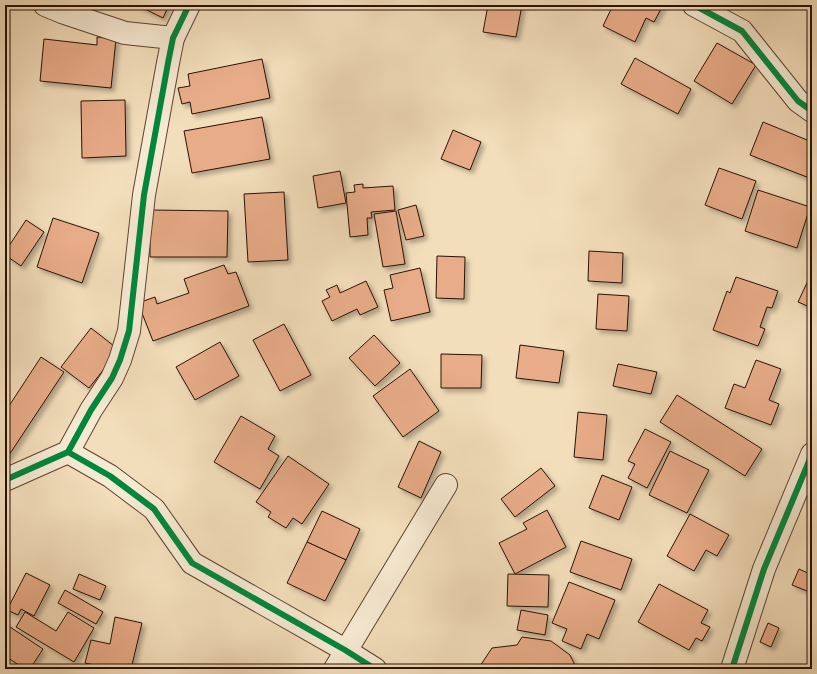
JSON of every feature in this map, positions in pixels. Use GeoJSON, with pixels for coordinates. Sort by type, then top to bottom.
{"type":"FeatureCollection","features":[{"type":"Feature","properties":{"kind":"street"},"geometry":{"type":"LineString","coordinates":[[45,5],[125,33],[173,38]]}},
{"type":"Feature","properties":{"kind":"street"},"geometry":{"type":"LineString","coordinates":[[5,480],[68,452],[91,410],[112,378],[120,360],[129,331],[144,195],[168,63],[173,38],[189,5]]}},
{"type":"Feature","properties":{"kind":"street"},"geometry":{"type":"LineString","coordinates":[[694,5],[742,31],[798,101],[812,111]]}},
{"type":"Feature","properties":{"kind":"street"},"geometry":{"type":"LineString","coordinates":[[68,452],[110,476],[154,509],[192,563],[345,650],[375,669]]}},
{"type":"Feature","properties":{"kind":"street"},"geometry":{"type":"LineString","coordinates":[[732,669],[764,568],[812,454]]}},
{"type":"Feature","properties":{"kind":"street"},"geometry":{"type":"LineString","coordinates":[[335,669],[345,650],[446,485]]}},
{"type":"Feature","properties":{"kind":"building"},"geometry":{"type":"Polygon","coordinates":[[[137,5],[169,5],[163,18],[137,5]]]}},
{"type":"Feature","properties":{"kind":"building"},"geometry":{"type":"Polygon","coordinates":[[[488,5],[522,5],[516,37],[483,32],[488,5]]]}},
{"type":"Feature","properties":{"kind":"building"},"geometry":{"type":"Polygon","coordinates":[[[613,5],[663,5],[654,22],[646,18],[635,42],[603,26],[613,5]]]}},
{"type":"Feature","properties":{"kind":"building"},"geometry":{"type":"Polygon","coordinates":[[[97,37],[116,39],[111,88],[40,81],[44,39],[97,45],[97,37]]]}},
{"type":"Feature","properties":{"kind":"building"},"geometry":{"type":"Polygon","coordinates":[[[717,43],[756,65],[732,104],[694,81],[717,43]]]}},
{"type":"Feature","properties":{"kind":"building"},"geometry":{"type":"Polygon","coordinates":[[[635,58],[691,89],[678,114],[621,84],[635,58]]]}},
{"type":"Feature","properties":{"kind":"building"},"geometry":{"type":"Polygon","coordinates":[[[262,59],[270,98],[192,114],[190,102],[182,104],[178,88],[190,86],[188,74],[262,59]]]}},
{"type":"Feature","properties":{"kind":"building"},"geometry":{"type":"Polygon","coordinates":[[[125,100],[126,156],[82,158],[81,101],[125,100]]]}},
{"type":"Feature","properties":{"kind":"building"},"geometry":{"type":"Polygon","coordinates":[[[262,117],[270,159],[192,173],[184,131],[262,117]]]}},
{"type":"Feature","properties":{"kind":"building"},"geometry":{"type":"Polygon","coordinates":[[[763,122],[812,142],[812,179],[750,155],[763,122]]]}},
{"type":"Feature","properties":{"kind":"building"},"geometry":{"type":"Polygon","coordinates":[[[453,130],[481,142],[470,170],[441,159],[453,130]]]}},
{"type":"Feature","properties":{"kind":"building"},"geometry":{"type":"Polygon","coordinates":[[[719,168],[756,181],[742,219],[705,205],[719,168]]]}},
{"type":"Feature","properties":{"kind":"building"},"geometry":{"type":"Polygon","coordinates":[[[340,171],[346,203],[318,208],[313,176],[340,171]]]}},
{"type":"Feature","properties":{"kind":"building"},"geometry":{"type":"Polygon","coordinates":[[[363,184],[363,188],[393,186],[395,210],[371,212],[372,218],[367,218],[368,235],[350,237],[346,193],[355,192],[354,185],[363,184]]]}},
{"type":"Feature","properties":{"kind":"building"},"geometry":{"type":"Polygon","coordinates":[[[758,190],[810,207],[797,248],[745,231],[758,190]]]}},
{"type":"Feature","properties":{"kind":"building"},"geometry":{"type":"Polygon","coordinates":[[[284,192],[288,260],[248,262],[244,194],[284,192]]]}},
{"type":"Feature","properties":{"kind":"building"},"geometry":{"type":"Polygon","coordinates":[[[416,205],[424,236],[406,240],[398,210],[416,205]]]}},
{"type":"Feature","properties":{"kind":"building"},"geometry":{"type":"Polygon","coordinates":[[[150,210],[228,211],[227,257],[150,257],[150,210]]]}},
{"type":"Feature","properties":{"kind":"building"},"geometry":{"type":"Polygon","coordinates":[[[396,211],[405,264],[383,267],[374,214],[396,211]]]}},
{"type":"Feature","properties":{"kind":"building"},"geometry":{"type":"Polygon","coordinates":[[[53,218],[99,233],[82,283],[37,267],[53,218]]]}},
{"type":"Feature","properties":{"kind":"building"},"geometry":{"type":"Polygon","coordinates":[[[26,220],[44,232],[21,266],[5,255],[5,252],[26,220]]]}},
{"type":"Feature","properties":{"kind":"building"},"geometry":{"type":"Polygon","coordinates":[[[589,251],[623,253],[622,283],[588,281],[589,251]]]}},
{"type":"Feature","properties":{"kind":"building"},"geometry":{"type":"Polygon","coordinates":[[[437,256],[465,257],[464,299],[436,298],[437,256]]]}},
{"type":"Feature","properties":{"kind":"building"},"geometry":{"type":"Polygon","coordinates":[[[224,265],[228,274],[236,272],[249,306],[153,341],[138,303],[155,297],[157,304],[189,293],[184,279],[224,265]]]}},
{"type":"Feature","properties":{"kind":"building"},"geometry":{"type":"Polygon","coordinates":[[[420,268],[430,312],[391,321],[384,290],[393,288],[390,275],[420,268]]]}},
{"type":"Feature","properties":{"kind":"building"},"geometry":{"type":"Polygon","coordinates":[[[812,272],[812,308],[798,302],[812,272]]]}},
{"type":"Feature","properties":{"kind":"building"},"geometry":{"type":"Polygon","coordinates":[[[736,277],[778,291],[772,308],[767,307],[760,327],[765,329],[758,346],[713,330],[727,291],[730,293],[736,277]]]}},
{"type":"Feature","properties":{"kind":"building"},"geometry":{"type":"Polygon","coordinates":[[[366,281],[378,307],[360,315],[357,309],[332,321],[322,301],[330,297],[326,290],[337,285],[340,293],[366,281]]]}},
{"type":"Feature","properties":{"kind":"building"},"geometry":{"type":"Polygon","coordinates":[[[598,294],[629,296],[627,331],[596,329],[598,294]]]}},
{"type":"Feature","properties":{"kind":"building"},"geometry":{"type":"Polygon","coordinates":[[[284,324],[311,375],[280,391],[253,340],[284,324]]]}},
{"type":"Feature","properties":{"kind":"building"},"geometry":{"type":"Polygon","coordinates":[[[91,328],[119,350],[89,388],[61,367],[91,328]]]}},
{"type":"Feature","properties":{"kind":"building"},"geometry":{"type":"Polygon","coordinates":[[[374,335],[400,363],[375,386],[349,358],[374,335]]]}},
{"type":"Feature","properties":{"kind":"building"},"geometry":{"type":"Polygon","coordinates":[[[220,342],[239,376],[195,400],[176,367],[220,342]]]}},
{"type":"Feature","properties":{"kind":"building"},"geometry":{"type":"Polygon","coordinates":[[[520,345],[564,351],[559,383],[516,378],[520,345]]]}},
{"type":"Feature","properties":{"kind":"building"},"geometry":{"type":"Polygon","coordinates":[[[441,354],[482,355],[481,388],[441,388],[441,354]]]}},
{"type":"Feature","properties":{"kind":"building"},"geometry":{"type":"Polygon","coordinates":[[[41,357],[64,372],[5,461],[5,412],[41,357]]]}},
{"type":"Feature","properties":{"kind":"building"},"geometry":{"type":"Polygon","coordinates":[[[756,360],[781,369],[769,400],[779,404],[771,425],[725,408],[734,384],[745,388],[756,360]]]}},
{"type":"Feature","properties":{"kind":"building"},"geometry":{"type":"Polygon","coordinates":[[[618,364],[657,372],[651,394],[613,386],[618,364]]]}},
{"type":"Feature","properties":{"kind":"building"},"geometry":{"type":"Polygon","coordinates":[[[410,369],[439,411],[403,437],[373,396],[410,369]]]}},
{"type":"Feature","properties":{"kind":"building"},"geometry":{"type":"Polygon","coordinates":[[[677,395],[762,449],[745,476],[660,422],[677,395]]]}},
{"type":"Feature","properties":{"kind":"building"},"geometry":{"type":"Polygon","coordinates":[[[578,412],[607,415],[603,460],[574,457],[578,412]]]}},
{"type":"Feature","properties":{"kind":"building"},"geometry":{"type":"Polygon","coordinates":[[[241,416],[275,436],[268,449],[279,456],[260,489],[214,462],[241,416]]]}},
{"type":"Feature","properties":{"kind":"building"},"geometry":{"type":"Polygon","coordinates":[[[645,429],[671,442],[647,488],[628,478],[635,464],[628,461],[645,429]]]}},
{"type":"Feature","properties":{"kind":"building"},"geometry":{"type":"Polygon","coordinates":[[[419,441],[441,452],[421,498],[398,487],[419,441]]]}},
{"type":"Feature","properties":{"kind":"building"},"geometry":{"type":"Polygon","coordinates":[[[670,451],[709,470],[687,513],[649,495],[670,451]]]}},
{"type":"Feature","properties":{"kind":"building"},"geometry":{"type":"Polygon","coordinates":[[[288,456],[329,484],[302,524],[293,518],[286,528],[268,517],[271,512],[256,502],[288,456]]]}},
{"type":"Feature","properties":{"kind":"building"},"geometry":{"type":"Polygon","coordinates":[[[541,468],[555,486],[515,517],[501,499],[541,468]]]}},
{"type":"Feature","properties":{"kind":"building"},"geometry":{"type":"Polygon","coordinates":[[[602,475],[632,487],[619,520],[589,508],[602,475]]]}},
{"type":"Feature","properties":{"kind":"building"},"geometry":{"type":"Polygon","coordinates":[[[547,510],[566,547],[515,574],[499,543],[527,529],[523,523],[547,510]]]}},
{"type":"Feature","properties":{"kind":"building"},"geometry":{"type":"Polygon","coordinates":[[[322,511],[360,529],[346,560],[307,542],[322,511]]]}},
{"type":"Feature","properties":{"kind":"building"},"geometry":{"type":"Polygon","coordinates":[[[690,514],[729,535],[717,556],[706,550],[694,571],[667,556],[690,514]]]}},
{"type":"Feature","properties":{"kind":"building"},"geometry":{"type":"Polygon","coordinates":[[[581,541],[632,559],[621,590],[570,572],[581,541]]]}},
{"type":"Feature","properties":{"kind":"building"},"geometry":{"type":"Polygon","coordinates":[[[307,542],[346,560],[325,601],[287,583],[307,542]]]}},
{"type":"Feature","properties":{"kind":"building"},"geometry":{"type":"Polygon","coordinates":[[[799,569],[812,575],[812,593],[792,585],[799,569]]]}},
{"type":"Feature","properties":{"kind":"building"},"geometry":{"type":"Polygon","coordinates":[[[26,573],[50,585],[34,616],[21,609],[18,615],[7,610],[26,573]]]}},
{"type":"Feature","properties":{"kind":"building"},"geometry":{"type":"Polygon","coordinates":[[[79,574],[106,586],[100,600],[73,589],[79,574]]]}},
{"type":"Feature","properties":{"kind":"building"},"geometry":{"type":"Polygon","coordinates":[[[508,574],[549,575],[548,607],[507,606],[508,574]]]}},
{"type":"Feature","properties":{"kind":"building"},"geometry":{"type":"Polygon","coordinates":[[[569,582],[615,600],[599,639],[587,634],[581,649],[562,641],[567,629],[552,623],[569,582]]]}},
{"type":"Feature","properties":{"kind":"building"},"geometry":{"type":"Polygon","coordinates":[[[659,584],[708,610],[701,623],[710,627],[702,641],[696,638],[689,650],[638,622],[659,584]]]}},
{"type":"Feature","properties":{"kind":"building"},"geometry":{"type":"Polygon","coordinates":[[[65,590],[103,612],[96,624],[58,603],[65,590]]]}},
{"type":"Feature","properties":{"kind":"building"},"geometry":{"type":"Polygon","coordinates":[[[521,610],[548,615],[545,635],[517,630],[521,610]]]}},
{"type":"Feature","properties":{"kind":"building"},"geometry":{"type":"Polygon","coordinates":[[[25,612],[56,631],[68,612],[94,628],[74,662],[16,627],[25,612]]]}},
{"type":"Feature","properties":{"kind":"building"},"geometry":{"type":"Polygon","coordinates":[[[115,617],[142,623],[131,669],[113,669],[85,663],[91,640],[110,644],[115,617]]]}},
{"type":"Feature","properties":{"kind":"building"},"geometry":{"type":"Polygon","coordinates":[[[768,623],[779,628],[771,647],[760,642],[768,623]]]}},
{"type":"Feature","properties":{"kind":"building"},"geometry":{"type":"Polygon","coordinates":[[[7,625],[43,649],[30,669],[25,669],[5,656],[5,628],[7,625]]]}},
{"type":"Feature","properties":{"kind":"building"},"geometry":{"type":"Polygon","coordinates":[[[522,637],[551,641],[570,655],[577,669],[478,669],[492,648],[517,645],[522,637]]]}},
{"type":"Feature","properties":{"kind":"cycle path"},"geometry":{"type":"LineString","coordinates":[[5,480],[68,452],[91,410],[112,378],[120,360],[129,331],[144,195],[168,63],[173,38],[189,5]]}},
{"type":"Feature","properties":{"kind":"cycle path"},"geometry":{"type":"LineString","coordinates":[[694,5],[742,31],[798,101],[812,111]]}},
{"type":"Feature","properties":{"kind":"cycle path"},"geometry":{"type":"LineString","coordinates":[[68,452],[110,476],[154,509],[192,563],[345,650],[375,669]]}},
{"type":"Feature","properties":{"kind":"cycle path"},"geometry":{"type":"LineString","coordinates":[[732,669],[764,569],[812,454]]}}]}
